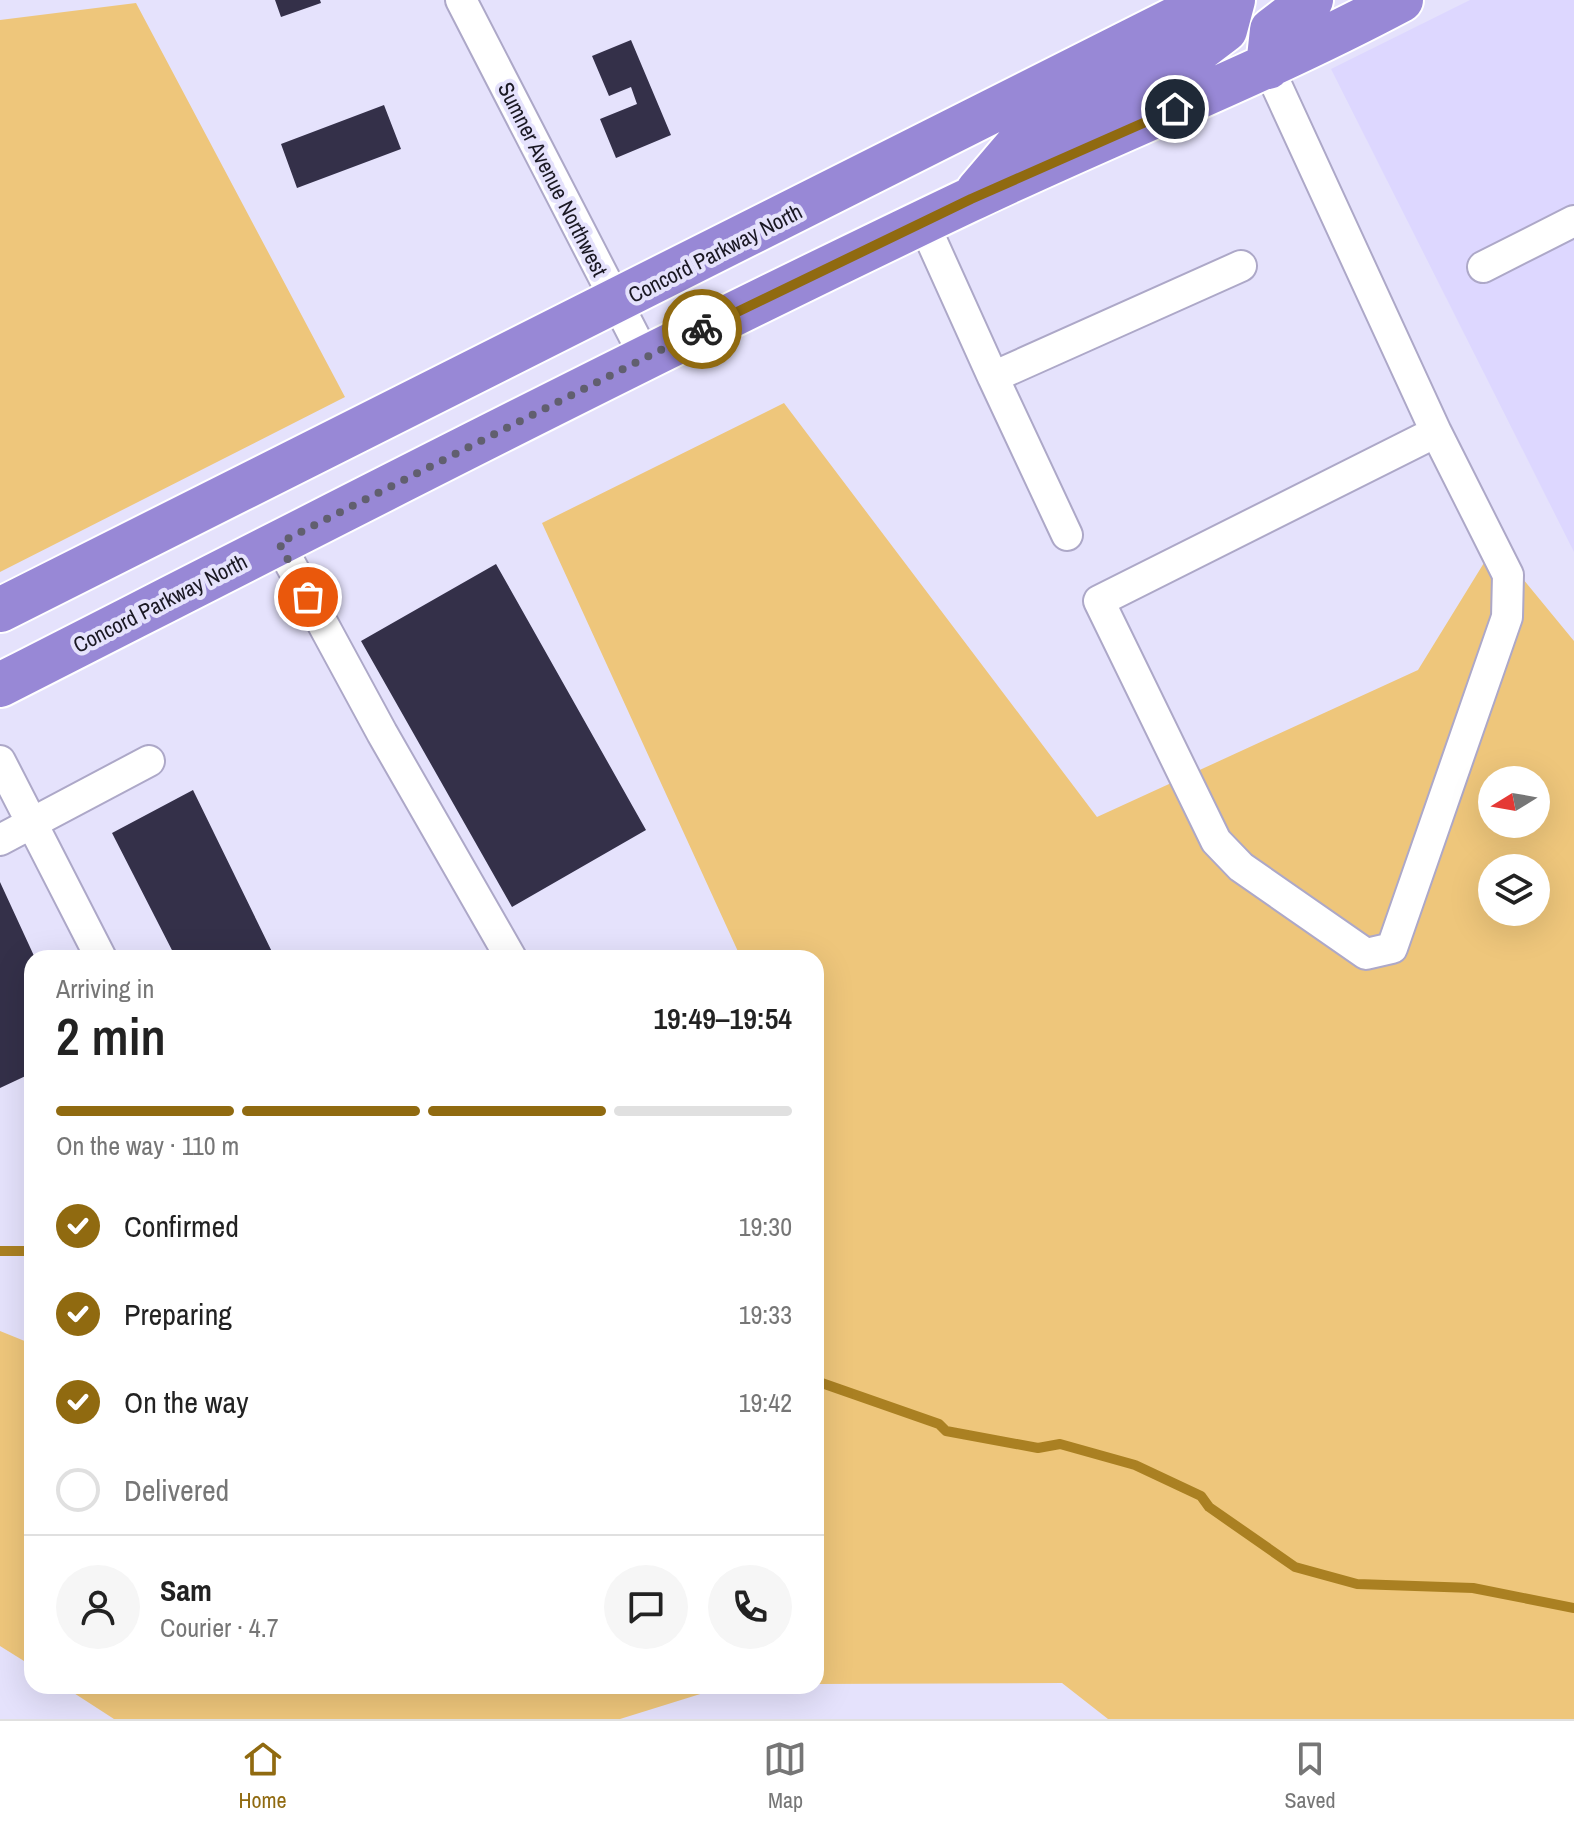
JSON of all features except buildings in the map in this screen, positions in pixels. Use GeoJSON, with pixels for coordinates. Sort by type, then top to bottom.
{"type":"FeatureCollection","features":[{"type":"Feature","properties":{"kind":"highway","name":"Concord Parkway North"},"geometry":{"type":"LineString","coordinates":[[0,610],[1213,0]]}},
{"type":"Feature","properties":{"kind":"highway"},"geometry":{"type":"LineString","coordinates":[[971,199],[1019,143],[1200,49],[1225,30],[1233,0]]}},
{"type":"Feature","properties":{"kind":"highway"},"geometry":{"type":"LineString","coordinates":[[1268,67],[1272,30],[1311,0]]}},
{"type":"Feature","properties":{"kind":"highway","name":"Concord Parkway North"},"geometry":{"type":"LineString","coordinates":[[0,685],[645,357],[971,199],[1268,67],[1401,0]]}},
{"type":"Feature","properties":{"kind":"street","name":"Sumner Avenue Northwest"},"geometry":{"type":"LineString","coordinates":[[461,0],[645,357]]}},
{"type":"Feature","properties":{"kind":"street"},"geometry":{"type":"LineString","coordinates":[[1268,67],[1436,432],[1508,575],[1507,617],[1392,948],[1366,954],[1241,867],[1216,841],[1099,601],[1436,432]]}},
{"type":"Feature","properties":{"kind":"street"},"geometry":{"type":"LineString","coordinates":[[1483,267],[1574,221]]}},
{"type":"Feature","properties":{"kind":"street"},"geometry":{"type":"LineString","coordinates":[[923,222],[1067,535]]}},
{"type":"Feature","properties":{"kind":"street"},"geometry":{"type":"LineString","coordinates":[[993,377],[1241,266]]}},
{"type":"Feature","properties":{"kind":"street"},"geometry":{"type":"LineString","coordinates":[[279,543],[382,733],[506,950]]}},
{"type":"Feature","properties":{"kind":"street"},"geometry":{"type":"LineString","coordinates":[[0,761],[97,950]]}},
{"type":"Feature","properties":{"kind":"street"},"geometry":{"type":"LineString","coordinates":[[0,840],[149,761]]}},
{"type":"Feature","properties":{"kind":"shaded area"},"geometry":{"type":"Polygon","coordinates":[[[1470,0],[1574,0],[1574,552],[1331,69],[1470,0]]]}},
{"type":"Feature","properties":{"kind":"shaded area"},"geometry":{"type":"Polygon","coordinates":[[[136,3],[345,397],[0,572],[0,20],[136,3]]]}},
{"type":"Feature","properties":{"kind":"shaded area"},"geometry":{"type":"Polygon","coordinates":[[[784,403],[1097,817],[1418,670],[1495,545],[1574,641],[1574,1719],[1108,1719],[1062,1683],[824,1684],[824,950],[737,950],[542,523],[784,403]]]}},
{"type":"Feature","properties":{"kind":"shaded area"},"geometry":{"type":"Polygon","coordinates":[[[0,1331],[24,1341],[24,1661],[0,1646],[0,1331]]]}},
{"type":"Feature","properties":{"kind":"shaded area"},"geometry":{"type":"Polygon","coordinates":[[[75,1694],[700,1694],[620,1719],[114,1719],[75,1694]]]}},
{"type":"Feature","properties":{"kind":"waterway"},"geometry":{"type":"LineString","coordinates":[[0,1251],[24,1251]]}},
{"type":"Feature","properties":{"kind":"waterway"},"geometry":{"type":"LineString","coordinates":[[824,1384],[939,1424],[946,1431],[1038,1448],[1060,1444],[1135,1465],[1201,1496],[1209,1507],[1295,1567],[1357,1584],[1473,1588],[1574,1608]]}},
{"type":"Feature","properties":{"kind":"way so far"},"geometry":{"type":"LineString","coordinates":[[308,597],[279,543],[702,329]]}},
{"type":"Feature","properties":{"kind":"route"},"geometry":{"type":"LineString","coordinates":[[702,329],[971,199],[1175,109]]}}]}
